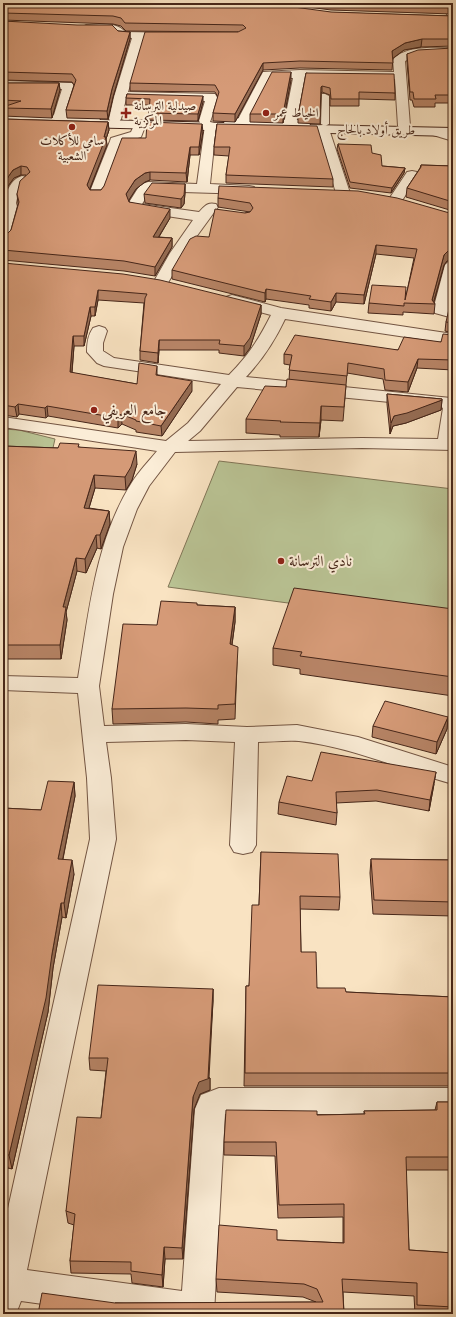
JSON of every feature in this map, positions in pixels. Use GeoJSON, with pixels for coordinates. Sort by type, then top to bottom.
{"type":"FeatureCollection","features":[{"type":"Feature","properties":{"kind":"street"},"geometry":{"type":"LineString","coordinates":[[439,18],[453,18],[446,3]]}},
{"type":"Feature","properties":{"kind":"street"},"geometry":{"type":"LineString","coordinates":[[78,28],[113,28],[117,29],[122,35]]}},
{"type":"Feature","properties":{"kind":"street"},"geometry":{"type":"LineString","coordinates":[[122,35],[185,35]]}},
{"type":"Feature","properties":{"kind":"street"},"geometry":{"type":"LineString","coordinates":[[111,42],[120,40],[122,35]]}},
{"type":"Feature","properties":{"kind":"street"},"geometry":{"type":"LineString","coordinates":[[115,120],[121,94],[139,35]]}},
{"type":"Feature","properties":{"kind":"street"},"geometry":{"type":"LineString","coordinates":[[404,126],[399,76],[399,60],[404,56],[429,52],[453,52]]}},
{"type":"Feature","properties":{"kind":"street"},"geometry":{"type":"LineString","coordinates":[[242,122],[267,74],[399,76]]}},
{"type":"Feature","properties":{"kind":"street"},"geometry":{"type":"LineString","coordinates":[[290,124],[300,74]]}},
{"type":"Feature","properties":{"kind":"street"},"geometry":{"type":"LineString","coordinates":[[3,85],[68,86],[69,87],[59,118]]}},
{"type":"Feature","properties":{"kind":"street"},"geometry":{"type":"LineString","coordinates":[[121,94],[211,96],[212,99],[207,124],[203,188]]}},
{"type":"Feature","properties":{"kind":"street"},"geometry":{"type":"LineString","coordinates":[[3,118],[38,120]]}},
{"type":"Feature","properties":{"kind":"street","name":"طريق أولاد بالحاج"},"geometry":{"type":"LineString","coordinates":[[38,120],[59,118],[453,132]]}},
{"type":"Feature","properties":{"kind":"street"},"geometry":{"type":"LineString","coordinates":[[3,122],[38,120]]}},
{"type":"Feature","properties":{"kind":"street","name":"طريق أولاد بالحاج"},"geometry":{"type":"LineString","coordinates":[[38,120],[140,124],[207,124],[242,122],[324,127],[453,126]]}},
{"type":"Feature","properties":{"kind":"street"},"geometry":{"type":"LineString","coordinates":[[96,194],[116,141],[136,134],[140,124]]}},
{"type":"Feature","properties":{"kind":"street"},"geometry":{"type":"LineString","coordinates":[[324,127],[343,193]]}},
{"type":"Feature","properties":{"kind":"street"},"geometry":{"type":"LineString","coordinates":[[437,132],[453,137]]}},
{"type":"Feature","properties":{"kind":"street"},"geometry":{"type":"LineString","coordinates":[[395,199],[412,175]]}},
{"type":"Feature","properties":{"kind":"street"},"geometry":{"type":"LineString","coordinates":[[3,239],[11,210],[6,203],[13,188],[22,180]]}},
{"type":"Feature","properties":{"kind":"street"},"geometry":{"type":"LineString","coordinates":[[211,214],[140,208],[135,205],[145,188],[148,186],[264,191]]}},
{"type":"Feature","properties":{"kind":"street"},"geometry":{"type":"LineString","coordinates":[[161,283],[178,250],[211,214],[225,190]]}},
{"type":"Feature","properties":{"kind":"street"},"geometry":{"type":"LineString","coordinates":[[327,192],[357,194]]}},
{"type":"Feature","properties":{"kind":"street"},"geometry":{"type":"LineString","coordinates":[[453,265],[442,310],[453,313]]}},
{"type":"Feature","properties":{"kind":"street"},"geometry":{"type":"LineString","coordinates":[[218,296],[280,313],[453,339]]}},
{"type":"Feature","properties":{"kind":"street"},"geometry":{"type":"LineString","coordinates":[[280,313],[266,341],[252,361],[194,427],[170,447],[140,484],[127,509],[113,547],[102,594],[88,686],[93,734],[100,778],[103,839],[6,1286],[207,1311],[210,1109],[212,1104],[219,1101],[453,1101]]}},
{"type":"Feature","properties":{"kind":"street"},"geometry":{"type":"LineString","coordinates":[[3,422],[170,447],[362,443],[449,446],[452,408],[445,402],[233,381],[110,362],[103,359],[95,352],[95,343],[99,331]]}},
{"type":"Feature","properties":{"kind":"street"},"geometry":{"type":"LineString","coordinates":[[3,684],[88,686]]}},
{"type":"Feature","properties":{"kind":"street"},"geometry":{"type":"LineString","coordinates":[[93,734],[186,732],[247,735],[297,733],[358,745],[453,775]]}},
{"type":"Feature","properties":{"kind":"street"},"geometry":{"type":"LineString","coordinates":[[243,845],[247,735]]}},
{"type":"Feature","properties":{"kind":"lane"},"geometry":{"type":"LineString","coordinates":[[324,127],[325,96]]}},
{"type":"Feature","properties":{"kind":"green space"},"geometry":{"type":"Polygon","coordinates":[[[3,429],[19,430],[55,439],[50,461],[3,459],[3,429]]]}},
{"type":"Feature","properties":{"kind":"green space"},"geometry":{"type":"Polygon","coordinates":[[[219,461],[453,489],[453,625],[168,587],[219,461]]]}},
{"type":"Feature","properties":{"kind":"building"},"geometry":{"type":"Polygon","coordinates":[[[3,3],[264,3],[331,12],[453,16],[453,39],[422,39],[405,43],[392,51],[393,63],[300,61],[263,63],[235,114],[213,113],[219,92],[215,85],[130,83],[145,32],[238,32],[246,28],[243,25],[125,23],[121,18],[113,16],[3,13],[3,3]]]}},
{"type":"Feature","properties":{"kind":"building"},"geometry":{"type":"Polygon","coordinates":[[[331,3],[453,3],[453,7],[331,3]]]}},
{"type":"Feature","properties":{"kind":"building"},"geometry":{"type":"Polygon","coordinates":[[[3,21],[77,25],[112,25],[118,31],[130,32],[112,89],[107,111],[66,110],[76,80],[72,74],[3,72],[3,21]]]}},
{"type":"Feature","properties":{"kind":"building"},"geometry":{"type":"Polygon","coordinates":[[[453,48],[453,95],[435,95],[436,99],[414,99],[413,92],[410,92],[407,54],[418,50],[453,48]]]}},
{"type":"Feature","properties":{"kind":"building"},"geometry":{"type":"Polygon","coordinates":[[[272,72],[291,72],[283,114],[250,114],[272,72]]]}},
{"type":"Feature","properties":{"kind":"building"},"geometry":{"type":"Polygon","coordinates":[[[306,73],[394,74],[395,93],[359,92],[359,99],[331,99],[330,88],[322,86],[320,117],[298,116],[306,73]]]}},
{"type":"Feature","properties":{"kind":"building"},"geometry":{"type":"Polygon","coordinates":[[[3,83],[59,83],[51,109],[3,108],[21,101],[3,100],[3,83]]]}},
{"type":"Feature","properties":{"kind":"building"},"geometry":{"type":"Polygon","coordinates":[[[127,94],[203,96],[198,114],[149,113],[150,99],[126,98],[127,94]]]}},
{"type":"Feature","properties":{"kind":"building"},"geometry":{"type":"Polygon","coordinates":[[[3,119],[108,122],[104,137],[106,137],[87,185],[90,190],[101,190],[104,186],[122,138],[146,138],[147,122],[202,124],[199,147],[190,147],[186,173],[145,173],[135,180],[126,194],[129,202],[170,209],[153,237],[172,238],[155,267],[124,261],[3,250],[3,235],[7,234],[11,230],[19,202],[17,194],[20,181],[30,172],[27,167],[21,166],[13,170],[8,177],[3,192],[3,119]]]}},
{"type":"Feature","properties":{"kind":"building"},"geometry":{"type":"Polygon","coordinates":[[[217,124],[317,126],[333,179],[226,175],[230,147],[214,147],[217,124]]]}},
{"type":"Feature","properties":{"kind":"building"},"geometry":{"type":"Polygon","coordinates":[[[338,144],[371,145],[372,153],[381,155],[382,166],[405,168],[392,188],[350,182],[338,144]]]}},
{"type":"Feature","properties":{"kind":"building"},"geometry":{"type":"Polygon","coordinates":[[[421,165],[453,166],[453,202],[407,188],[421,165]]]}},
{"type":"Feature","properties":{"kind":"building"},"geometry":{"type":"Polygon","coordinates":[[[152,183],[185,184],[184,195],[181,199],[144,194],[152,183]]]}},
{"type":"Feature","properties":{"kind":"building"},"geometry":{"type":"Polygon","coordinates":[[[219,186],[358,191],[397,198],[453,214],[453,250],[448,251],[444,255],[432,300],[435,304],[404,303],[404,306],[369,303],[372,285],[406,287],[405,300],[417,249],[376,245],[364,295],[336,293],[331,302],[309,299],[311,296],[266,289],[265,293],[172,270],[190,239],[196,236],[209,237],[215,209],[245,213],[250,212],[253,208],[250,203],[218,198],[219,186]]]}},
{"type":"Feature","properties":{"kind":"building"},"geometry":{"type":"Polygon","coordinates":[[[3,263],[123,274],[160,280],[261,305],[250,338],[244,346],[219,344],[220,340],[159,340],[158,353],[140,351],[145,298],[147,294],[98,290],[95,307],[90,307],[84,336],[73,336],[70,372],[137,384],[139,363],[157,366],[156,375],[192,381],[161,426],[136,421],[121,414],[118,418],[47,406],[45,408],[18,404],[15,407],[3,405],[3,263]]]}},
{"type":"Feature","properties":{"kind":"building"},"geometry":{"type":"Polygon","coordinates":[[[449,309],[453,310],[453,323],[446,322],[449,309]]]}},
{"type":"Feature","properties":{"kind":"building"},"geometry":{"type":"Polygon","coordinates":[[[443,334],[453,335],[453,360],[418,359],[408,382],[385,380],[384,369],[348,363],[347,376],[289,370],[292,355],[284,354],[295,335],[398,350],[404,337],[441,342],[443,334]]]}},
{"type":"Feature","properties":{"kind":"building"},"geometry":{"type":"Polygon","coordinates":[[[287,379],[346,385],[344,407],[321,406],[320,423],[246,419],[265,386],[286,387],[287,379]]]}},
{"type":"Feature","properties":{"kind":"building"},"geometry":{"type":"Polygon","coordinates":[[[387,394],[442,400],[407,413],[394,416],[391,423],[387,394]]]}},
{"type":"Feature","properties":{"kind":"building"},"geometry":{"type":"Polygon","coordinates":[[[60,443],[79,444],[78,447],[136,451],[131,467],[125,477],[94,475],[84,508],[109,511],[100,535],[96,535],[85,559],[76,558],[63,607],[66,607],[60,645],[3,645],[3,446],[58,448],[60,443]]]}},
{"type":"Feature","properties":{"kind":"building"},"geometry":{"type":"Polygon","coordinates":[[[294,588],[453,609],[453,677],[300,656],[302,652],[273,648],[294,588]]]}},
{"type":"Feature","properties":{"kind":"building"},"geometry":{"type":"Polygon","coordinates":[[[161,601],[235,607],[230,644],[238,647],[235,704],[218,705],[218,709],[112,709],[123,624],[157,625],[161,601]]]}},
{"type":"Feature","properties":{"kind":"building"},"geometry":{"type":"Polygon","coordinates":[[[385,701],[448,717],[437,742],[373,726],[385,701]]]}},
{"type":"Feature","properties":{"kind":"building"},"geometry":{"type":"Polygon","coordinates":[[[321,752],[436,772],[430,800],[377,790],[336,792],[337,813],[279,802],[287,776],[312,781],[321,752]]]}},
{"type":"Feature","properties":{"kind":"building"},"geometry":{"type":"Polygon","coordinates":[[[48,781],[74,782],[58,859],[72,860],[64,903],[61,903],[46,998],[9,1155],[5,1155],[3,1161],[3,808],[41,810],[48,781]]]}},
{"type":"Feature","properties":{"kind":"building"},"geometry":{"type":"Polygon","coordinates":[[[261,852],[338,854],[340,897],[300,896],[301,952],[316,952],[317,988],[345,988],[346,992],[453,997],[453,1073],[245,1073],[246,986],[249,986],[252,905],[259,905],[261,852]]]}},
{"type":"Feature","properties":{"kind":"building"},"geometry":{"type":"Polygon","coordinates":[[[371,859],[453,860],[453,902],[374,900],[371,859]]]}},
{"type":"Feature","properties":{"kind":"building"},"geometry":{"type":"Polygon","coordinates":[[[98,985],[213,989],[208,1078],[210,1078],[199,1082],[193,1097],[182,1248],[164,1247],[162,1275],[131,1271],[131,1262],[70,1261],[75,1214],[66,1211],[77,1117],[101,1118],[108,1058],[89,1058],[98,985]]]}},
{"type":"Feature","properties":{"kind":"building"},"geometry":{"type":"Polygon","coordinates":[[[437,1102],[453,1102],[453,1157],[406,1157],[409,1250],[453,1253],[453,1307],[417,1305],[417,1283],[342,1279],[344,1314],[38,1314],[42,1293],[115,1303],[323,1302],[317,1289],[304,1284],[216,1279],[219,1225],[277,1230],[277,1240],[344,1243],[344,1204],[279,1205],[276,1142],[224,1142],[226,1110],[317,1111],[317,1115],[365,1114],[364,1111],[437,1110],[437,1102]]]}},
{"type":"Feature","properties":{"kind":"place","name":"صيدلية الترسانة المركزية"},"geometry":{"type":"Point","coordinates":[126,113]}},
{"type":"Feature","properties":{"kind":"place","name":"الخياط عمر"},"geometry":{"type":"Point","coordinates":[266,113]}},
{"type":"Feature","properties":{"kind":"place","name":"سامي للأكلات الشعبية"},"geometry":{"type":"Point","coordinates":[72,127]}},
{"type":"Feature","properties":{"kind":"place","name":"جامع العريفي"},"geometry":{"type":"Point","coordinates":[94,410]}},
{"type":"Feature","properties":{"kind":"place","name":"نادي الترسانة"},"geometry":{"type":"Point","coordinates":[281,561]}}]}
